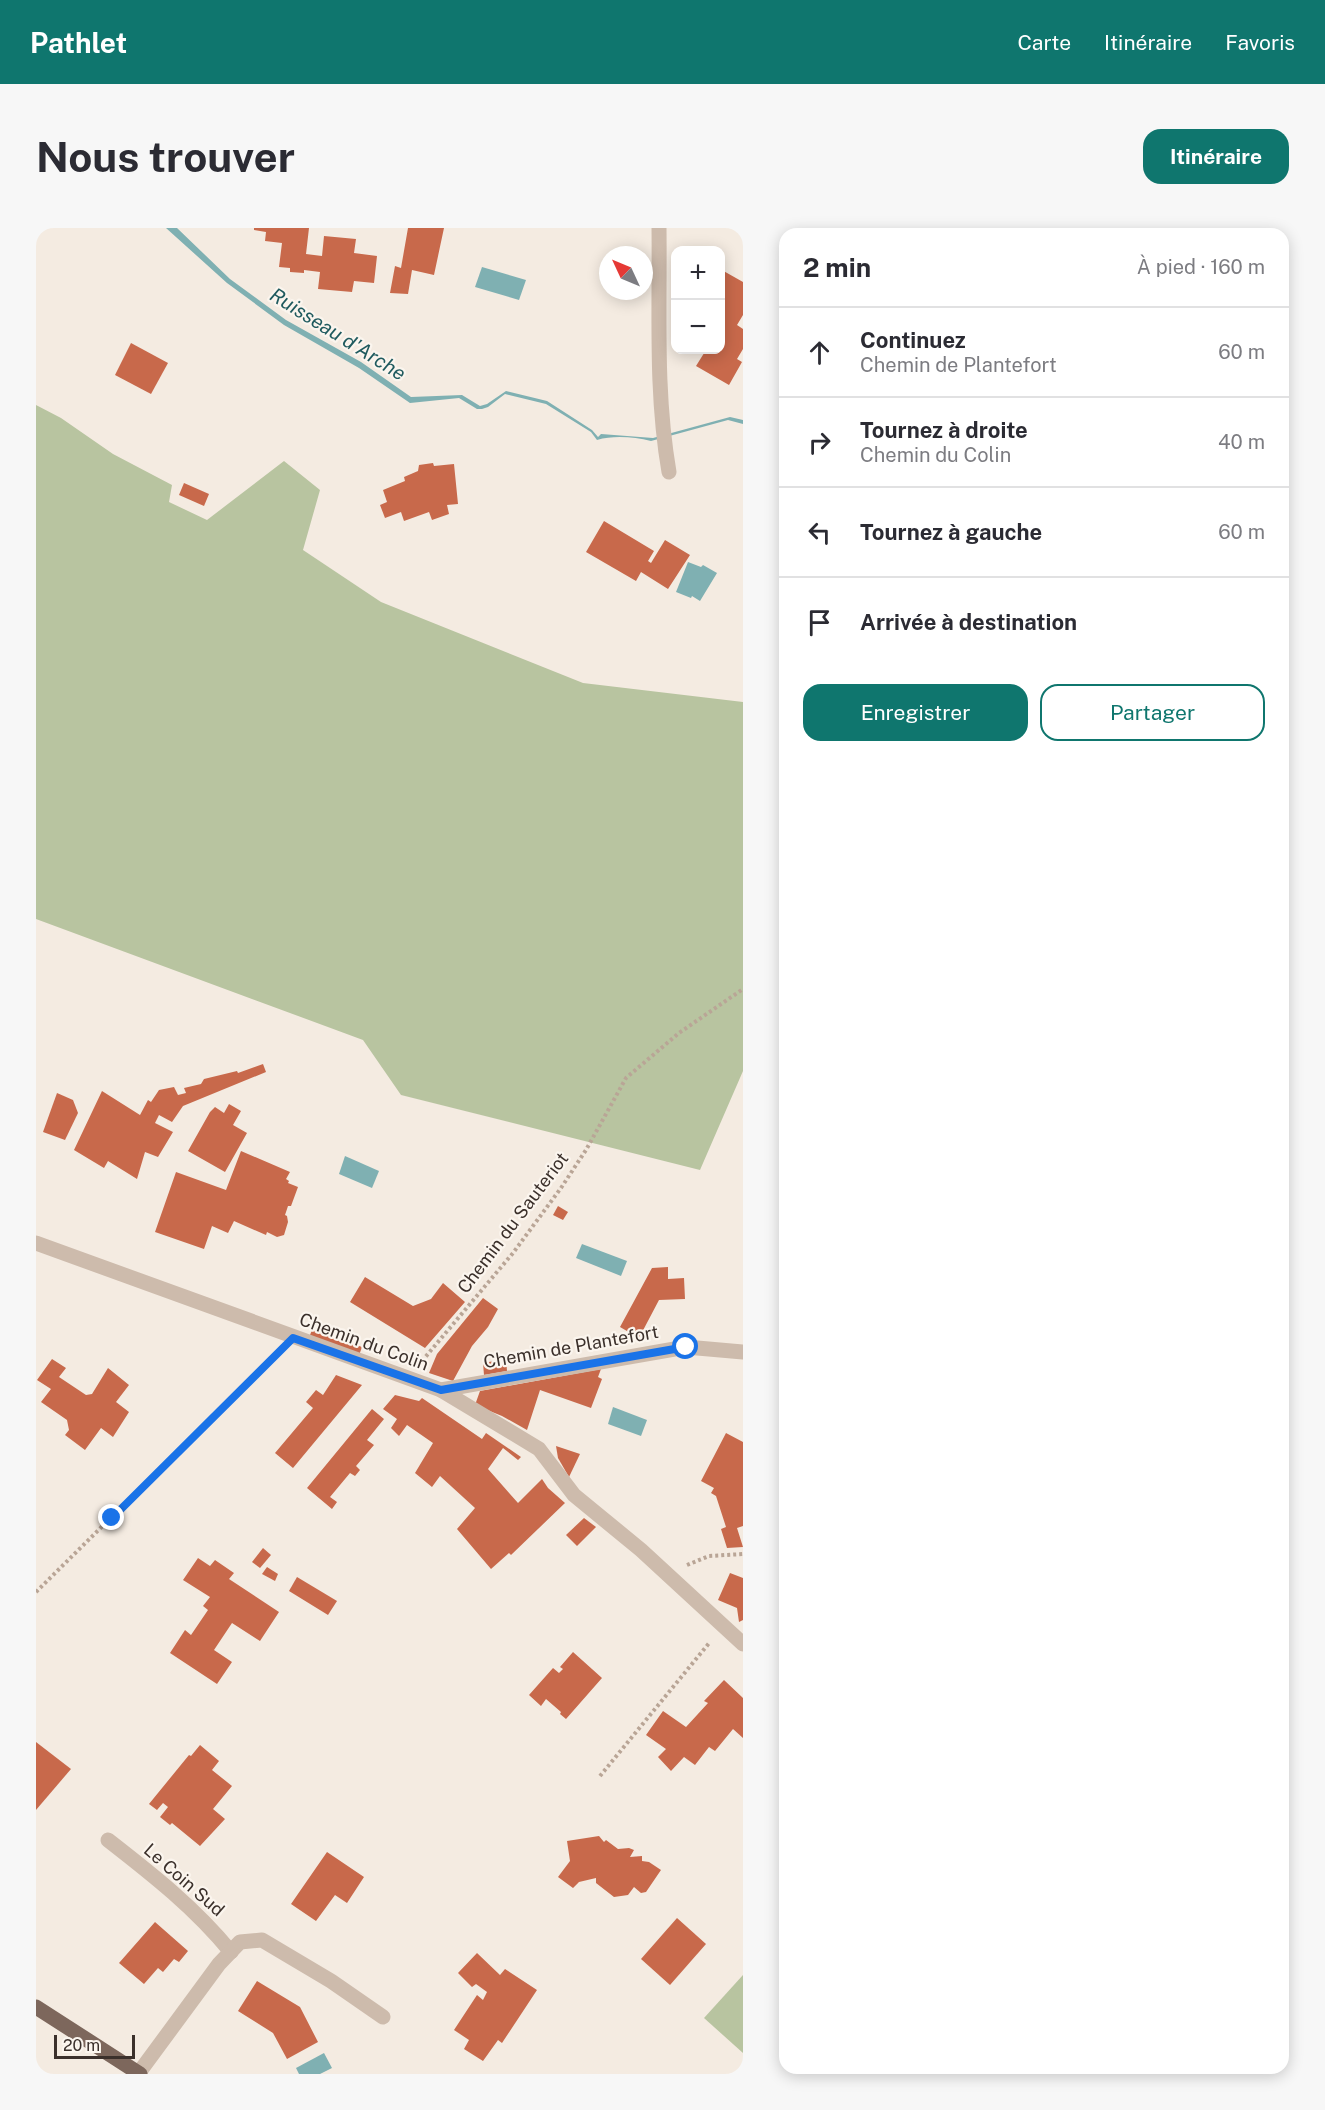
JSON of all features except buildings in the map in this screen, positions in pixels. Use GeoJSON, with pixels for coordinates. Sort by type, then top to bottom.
{"type":"FeatureCollection","features":[{"type":"Feature","properties":{"kind":"main road"},"geometry":{"type":"LineString","coordinates":[[36,2007],[139,2074]]}},
{"type":"Feature","properties":{"kind":"street"},"geometry":{"type":"LineString","coordinates":[[659,228],[659,363],[662,425],[669,472]]}},
{"type":"Feature","properties":{"kind":"street","name":"Chemin du Colin"},"geometry":{"type":"LineString","coordinates":[[36,1243],[441,1390],[539,1449],[574,1495],[667,1574],[743,1644]]}},
{"type":"Feature","properties":{"kind":"street","name":"Chemin de Plantefort"},"geometry":{"type":"LineString","coordinates":[[441,1390],[686,1347],[743,1352]]}},
{"type":"Feature","properties":{"kind":"street","name":"Le Coin Sud"},"geometry":{"type":"LineString","coordinates":[[108,1840],[167,1886],[214,1931],[231,1952]]}},
{"type":"Feature","properties":{"kind":"street"},"geometry":{"type":"LineString","coordinates":[[139,2074],[219,1964],[240,1942],[262,1940],[331,1981],[383,2017]]}},
{"type":"Feature","properties":{"kind":"path","name":"Chemin du Sauteriot"},"geometry":{"type":"LineString","coordinates":[[407,1378],[513,1253],[561,1188],[586,1150],[626,1078],[679,1033],[743,989]]}},
{"type":"Feature","properties":{"kind":"path"},"geometry":{"type":"LineString","coordinates":[[36,1592],[293,1338]]}},
{"type":"Feature","properties":{"kind":"path"},"geometry":{"type":"LineString","coordinates":[[667,1574],[709,1556],[743,1554]]}},
{"type":"Feature","properties":{"kind":"path"},"geometry":{"type":"LineString","coordinates":[[600,1776],[724,1625]]}},
{"type":"Feature","properties":{"kind":"green space"},"geometry":{"type":"Polygon","coordinates":[[[36,405],[61,418],[113,454],[172,485],[169,502],[207,520],[284,461],[320,490],[303,550],[381,602],[583,683],[743,702],[743,1071],[700,1170],[401,1095],[363,1040],[36,919],[36,405]]]}},
{"type":"Feature","properties":{"kind":"green space"},"geometry":{"type":"Polygon","coordinates":[[[743,1975],[743,2053],[704,2018],[743,1975]]]}},
{"type":"Feature","properties":{"kind":"water"},"geometry":{"type":"Polygon","coordinates":[[[166,228],[177,228],[230,279],[286,320],[361,362],[411,397],[462,395],[480,406],[506,391],[547,401],[592,430],[598,437],[601,434],[653,438],[730,417],[743,420],[743,424],[728,420],[651,441],[624,437],[597,440],[591,432],[546,404],[505,394],[482,409],[477,409],[459,398],[410,403],[359,368],[284,325],[227,283],[166,228]]]}},
{"type":"Feature","properties":{"kind":"water"},"geometry":{"type":"Polygon","coordinates":[[[482,267],[526,280],[519,300],[475,287],[482,267]]]}},
{"type":"Feature","properties":{"kind":"water"},"geometry":{"type":"Polygon","coordinates":[[[688,562],[701,567],[703,565],[717,573],[700,601],[692,596],[691,598],[676,592],[688,562]]]}},
{"type":"Feature","properties":{"kind":"water"},"geometry":{"type":"Polygon","coordinates":[[[345,1156],[379,1171],[372,1188],[339,1174],[345,1156]]]}},
{"type":"Feature","properties":{"kind":"water"},"geometry":{"type":"Polygon","coordinates":[[[582,1244],[627,1261],[621,1276],[576,1258],[582,1244]]]}},
{"type":"Feature","properties":{"kind":"water"},"geometry":{"type":"Polygon","coordinates":[[[613,1407],[647,1420],[641,1436],[608,1424],[613,1407]]]}},
{"type":"Feature","properties":{"kind":"water"},"geometry":{"type":"Polygon","coordinates":[[[324,2053],[332,2068],[320,2074],[299,2074],[296,2068],[324,2053]]]}},
{"type":"Feature","properties":{"kind":"route"},"geometry":{"type":"LineString","coordinates":[[112,1518],[293,1338],[441,1390],[686,1347]]}},
{"type":"Feature","properties":{"kind":"water label","name":"Ruisseau d'Arche"},"geometry":{"type":"Point","coordinates":[338,334]}}]}
